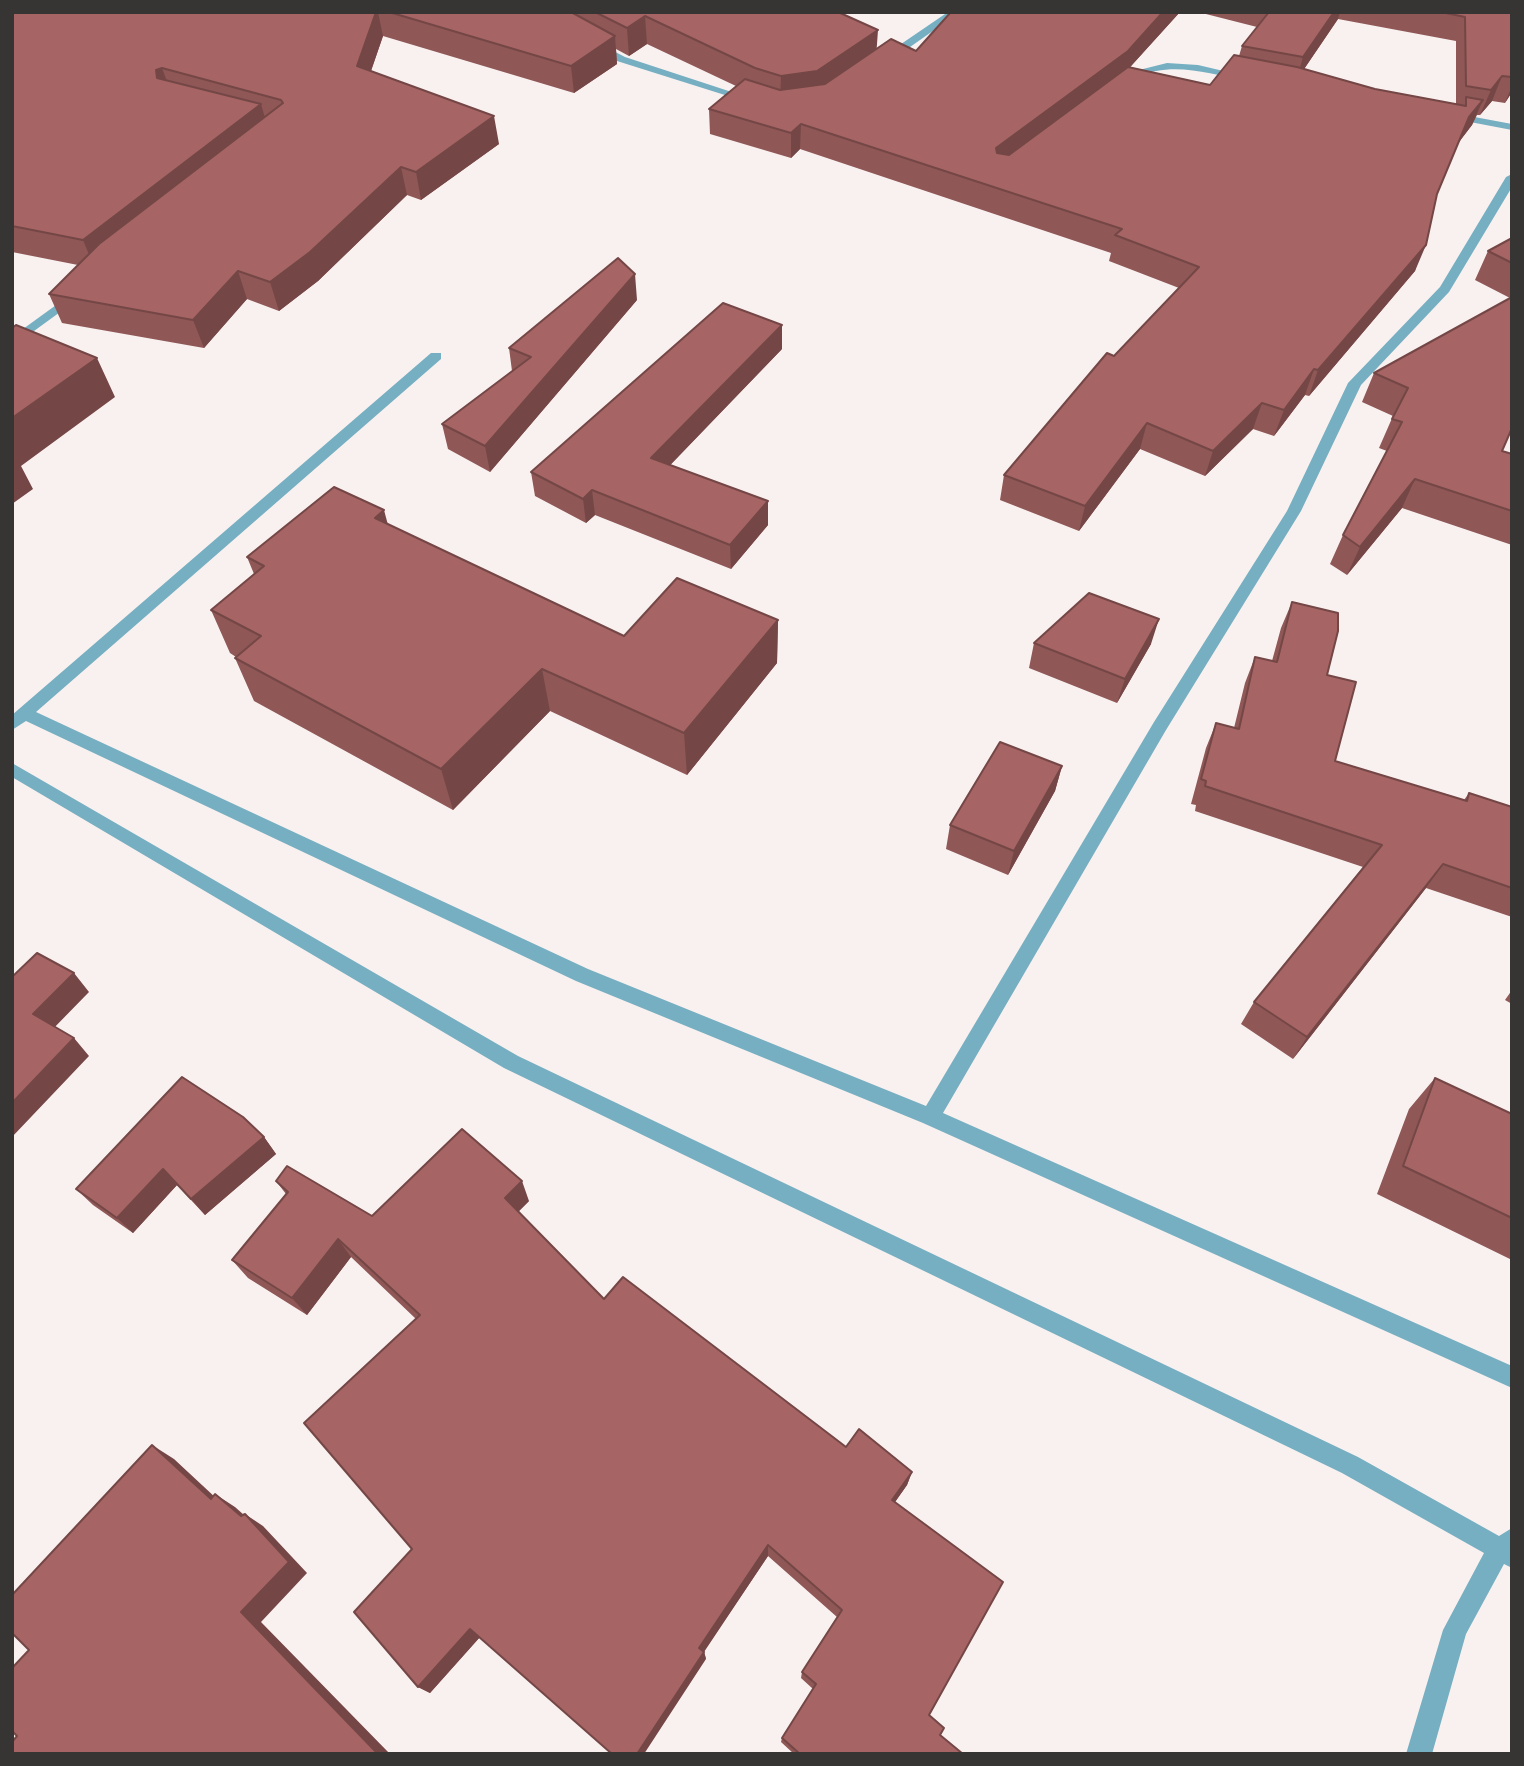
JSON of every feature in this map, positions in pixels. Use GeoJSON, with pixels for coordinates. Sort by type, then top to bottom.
{"type":"FeatureCollection","features":[{"type":"Feature","properties":{"kind":"street"},"geometry":{"type":"LineString","coordinates":[[876,66],[956,12]]}},
{"type":"Feature","properties":{"kind":"street"},"geometry":{"type":"LineString","coordinates":[[589,41],[621,59],[766,104]]}},
{"type":"Feature","properties":{"kind":"street"},"geometry":{"type":"LineString","coordinates":[[1111,92],[1133,76],[1153,68],[1182,66],[1250,78]]}},
{"type":"Feature","properties":{"kind":"street"},"geometry":{"type":"LineString","coordinates":[[1447,114],[1512,127]]}},
{"type":"Feature","properties":{"kind":"street"},"geometry":{"type":"LineString","coordinates":[[930,1117],[1160,726],[1294,511],[1355,383],[1445,289],[1512,177]]}},
{"type":"Feature","properties":{"kind":"street"},"geometry":{"type":"LineString","coordinates":[[12,343],[81,290]]}},
{"type":"Feature","properties":{"kind":"street"},"geometry":{"type":"LineString","coordinates":[[436,356],[19,719],[582,975],[930,1117],[1512,1377]]}},
{"type":"Feature","properties":{"kind":"street"},"geometry":{"type":"LineString","coordinates":[[12,769],[511,1062],[1350,1465],[1508,1549],[1455,1630],[1419,1754]]}},
{"type":"Feature","properties":{"kind":"building"},"geometry":{"type":"Polygon","coordinates":[[[14,12],[376,12],[357,66],[494,116],[416,172],[401,167],[310,252],[270,282],[238,271],[193,320],[49,294],[99,244],[283,103],[281,100],[162,68],[156,70],[157,78],[261,104],[83,240],[12,226],[14,12]]]}},
{"type":"Feature","properties":{"kind":"building"},"geometry":{"type":"Polygon","coordinates":[[[389,12],[571,12],[615,36],[571,66],[389,12]]]}},
{"type":"Feature","properties":{"kind":"building"},"geometry":{"type":"Polygon","coordinates":[[[595,12],[838,12],[878,30],[817,71],[781,76],[755,68],[645,16],[627,28],[595,12]]]}},
{"type":"Feature","properties":{"kind":"building"},"geometry":{"type":"Polygon","coordinates":[[[951,12],[1163,12],[1128,51],[996,148],[997,153],[1009,155],[1128,67],[1210,85],[1234,55],[1297,67],[1375,89],[1466,106],[1466,97],[1483,100],[1469,117],[1437,194],[1426,245],[1318,370],[1314,369],[1284,410],[1262,403],[1213,451],[1147,423],[1085,506],[1004,475],[1107,353],[1114,356],[1199,267],[1115,235],[1122,229],[801,124],[791,133],[709,109],[745,79],[780,90],[825,84],[891,39],[916,51],[951,12]]]}},
{"type":"Feature","properties":{"kind":"building"},"geometry":{"type":"Polygon","coordinates":[[[1269,12],[1334,12],[1303,57],[1242,46],[1269,12]]]}},
{"type":"Feature","properties":{"kind":"building"},"geometry":{"type":"Polygon","coordinates":[[[1441,12],[1512,12],[1512,77],[1502,76],[1491,90],[1466,86],[1465,17],[1441,12]]]}},
{"type":"Feature","properties":{"kind":"building"},"geometry":{"type":"Polygon","coordinates":[[[1512,238],[1512,263],[1488,251],[1512,238]]]}},
{"type":"Feature","properties":{"kind":"building"},"geometry":{"type":"Polygon","coordinates":[[[618,258],[635,274],[485,446],[442,424],[531,357],[509,348],[618,258]]]}},
{"type":"Feature","properties":{"kind":"building"},"geometry":{"type":"Polygon","coordinates":[[[1512,297],[1512,428],[1502,451],[1512,454],[1512,511],[1415,479],[1360,547],[1343,535],[1402,422],[1392,419],[1408,388],[1374,373],[1512,297]]]}},
{"type":"Feature","properties":{"kind":"building"},"geometry":{"type":"Polygon","coordinates":[[[723,303],[782,325],[651,458],[768,501],[730,545],[592,490],[583,499],[531,472],[723,303]]]}},
{"type":"Feature","properties":{"kind":"building"},"geometry":{"type":"Polygon","coordinates":[[[16,325],[97,358],[12,418],[12,328],[16,325]]]}},
{"type":"Feature","properties":{"kind":"building"},"geometry":{"type":"Polygon","coordinates":[[[334,487],[384,510],[375,518],[624,636],[677,578],[778,620],[684,733],[542,669],[441,769],[235,658],[261,636],[211,610],[264,566],[247,557],[334,487]]]}},
{"type":"Feature","properties":{"kind":"building"},"geometry":{"type":"Polygon","coordinates":[[[1089,593],[1159,619],[1125,679],[1034,643],[1089,593]]]}},
{"type":"Feature","properties":{"kind":"building"},"geometry":{"type":"Polygon","coordinates":[[[1292,602],[1338,613],[1338,631],[1327,675],[1356,682],[1335,761],[1467,801],[1469,793],[1512,807],[1512,888],[1443,864],[1307,1037],[1254,1002],[1382,845],[1205,786],[1206,781],[1201,779],[1216,723],[1239,729],[1255,657],[1277,662],[1292,602]]]}},
{"type":"Feature","properties":{"kind":"building"},"geometry":{"type":"Polygon","coordinates":[[[1000,742],[1062,766],[1014,851],[950,825],[1000,742]]]}},
{"type":"Feature","properties":{"kind":"building"},"geometry":{"type":"Polygon","coordinates":[[[37,953],[74,973],[33,1014],[74,1038],[12,1103],[12,977],[37,953]]]}},
{"type":"Feature","properties":{"kind":"building"},"geometry":{"type":"Polygon","coordinates":[[[182,1077],[243,1117],[264,1137],[191,1199],[163,1169],[117,1218],[76,1189],[182,1077]]]}},
{"type":"Feature","properties":{"kind":"building"},"geometry":{"type":"Polygon","coordinates":[[[1435,1078],[1512,1114],[1512,1218],[1403,1166],[1435,1078]]]}},
{"type":"Feature","properties":{"kind":"building"},"geometry":{"type":"Polygon","coordinates":[[[462,1129],[522,1181],[505,1198],[604,1299],[623,1277],[846,1447],[859,1429],[912,1472],[892,1500],[1003,1582],[929,1715],[944,1728],[940,1735],[963,1754],[800,1754],[782,1738],[816,1684],[802,1672],[842,1610],[768,1545],[699,1648],[704,1652],[637,1754],[612,1754],[470,1629],[418,1687],[354,1612],[412,1549],[304,1423],[420,1315],[338,1239],[292,1298],[232,1260],[288,1192],[276,1181],[287,1166],[372,1216],[462,1129]]]}},
{"type":"Feature","properties":{"kind":"building"},"geometry":{"type":"Polygon","coordinates":[[[152,1445],[211,1499],[215,1494],[241,1516],[245,1514],[289,1562],[241,1612],[378,1754],[12,1754],[12,1742],[17,1736],[12,1731],[12,1668],[29,1650],[12,1633],[12,1595],[152,1445]]]}}]}
